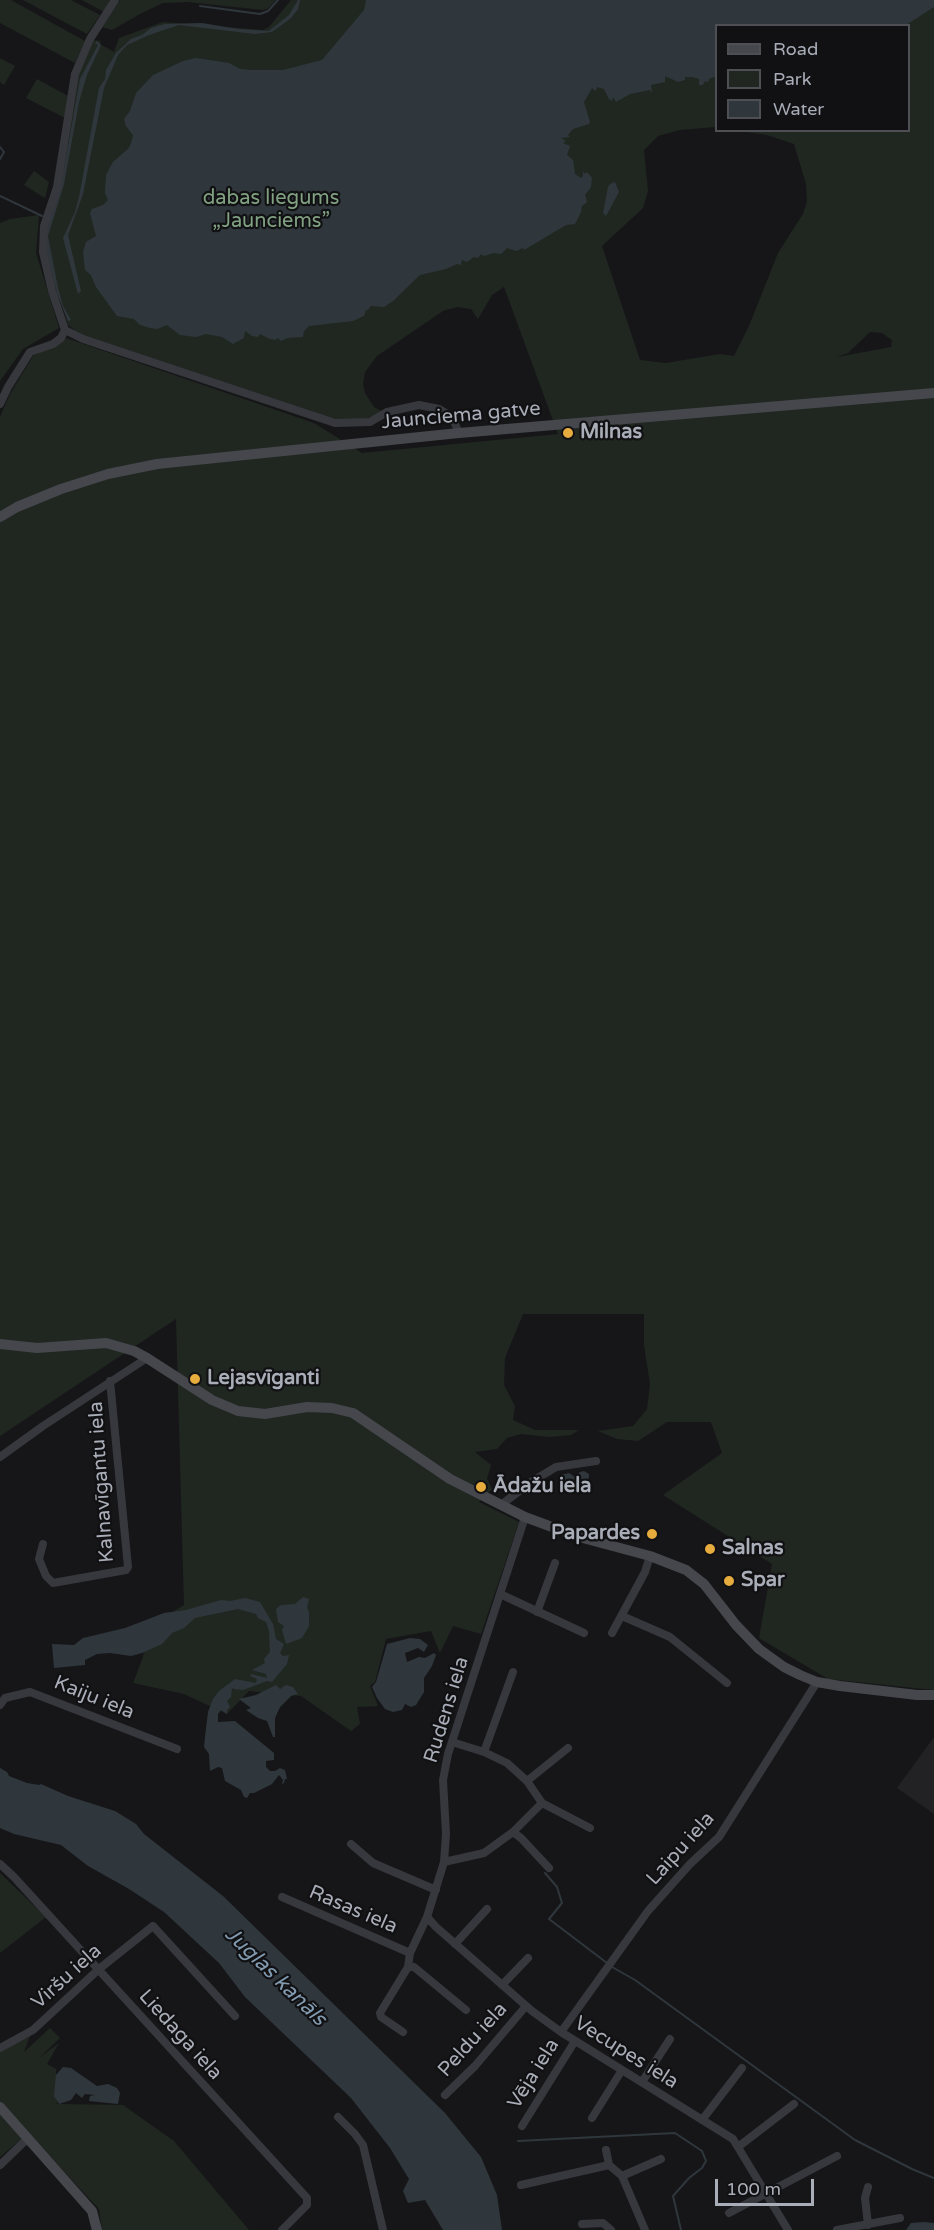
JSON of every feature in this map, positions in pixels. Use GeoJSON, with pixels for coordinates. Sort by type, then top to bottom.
{"type":"FeatureCollection","features":[{"type":"Feature","properties":{"kind":"street"},"geometry":{"type":"LineString","coordinates":[[114,0],[90,39],[75,74],[57,187],[44,226],[43,252],[65,330],[82,339],[335,423],[370,422],[387,412],[419,405],[440,409],[452,417],[459,433]]}},
{"type":"Feature","properties":{"kind":"street"},"geometry":{"type":"LineString","coordinates":[[0,404],[30,352],[52,344],[61,338],[65,330]]}},
{"type":"Feature","properties":{"kind":"street","name":"Jaunciema gatve"},"geometry":{"type":"LineString","coordinates":[[0,517],[17,507],[61,489],[108,474],[148,466],[459,433],[934,393]]}},
{"type":"Feature","properties":{"kind":"street"},"geometry":{"type":"LineString","coordinates":[[0,1344],[37,1348],[106,1343],[134,1351],[212,1400],[238,1411],[265,1414],[307,1407],[332,1408],[353,1413],[450,1479],[525,1517],[579,1536],[651,1556],[686,1570],[704,1584],[736,1625],[759,1649],[784,1667],[817,1682],[917,1695],[934,1695]]}},
{"type":"Feature","properties":{"kind":"street"},"geometry":{"type":"LineString","coordinates":[[0,1457],[147,1358]]}},
{"type":"Feature","properties":{"kind":"street","name":"Kalnavīgantu iela"},"geometry":{"type":"LineString","coordinates":[[43,1544],[39,1559],[46,1576],[54,1583],[126,1570],[128,1567],[110,1382]]}},
{"type":"Feature","properties":{"kind":"street"},"geometry":{"type":"LineString","coordinates":[[496,1503],[556,1467],[596,1461]]}},
{"type":"Feature","properties":{"kind":"street","name":"Rudens iela"},"geometry":{"type":"LineString","coordinates":[[403,2032],[381,2017],[380,2013],[408,1967],[410,1953],[427,1917],[436,1890],[444,1862],[446,1834],[443,1780],[452,1742],[525,1517]]}},
{"type":"Feature","properties":{"kind":"street"},"geometry":{"type":"LineString","coordinates":[[612,1633],[645,1572],[651,1556]]}},
{"type":"Feature","properties":{"kind":"street"},"geometry":{"type":"LineString","coordinates":[[537,1612],[555,1563]]}},
{"type":"Feature","properties":{"kind":"street"},"geometry":{"type":"LineString","coordinates":[[500,1594],[584,1633]]}},
{"type":"Feature","properties":{"kind":"street"},"geometry":{"type":"LineString","coordinates":[[622,1616],[670,1637],[727,1683]]}},
{"type":"Feature","properties":{"kind":"street"},"geometry":{"type":"LineString","coordinates":[[484,1752],[513,1672]]}},
{"type":"Feature","properties":{"kind":"street","name":"Laipu iela"},"geometry":{"type":"LineString","coordinates":[[561,2032],[648,1911],[718,1837],[817,1682]]}},
{"type":"Feature","properties":{"kind":"street","name":"Kaiju iela"},"geometry":{"type":"LineString","coordinates":[[0,1705],[5,1698],[30,1692],[177,1749]]}},
{"type":"Feature","properties":{"kind":"street"},"geometry":{"type":"LineString","coordinates":[[452,1742],[484,1752],[507,1763],[527,1781],[542,1803],[590,1828]]}},
{"type":"Feature","properties":{"kind":"street"},"geometry":{"type":"LineString","coordinates":[[527,1781],[568,1748]]}},
{"type":"Feature","properties":{"kind":"street"},"geometry":{"type":"LineString","coordinates":[[444,1862],[484,1853],[513,1832],[542,1803]]}},
{"type":"Feature","properties":{"kind":"street"},"geometry":{"type":"LineString","coordinates":[[513,1832],[549,1868]]}},
{"type":"Feature","properties":{"kind":"street"},"geometry":{"type":"LineString","coordinates":[[351,1844],[373,1863],[436,1890]]}},
{"type":"Feature","properties":{"kind":"street","name":"Liedaga iela"},"geometry":{"type":"LineString","coordinates":[[0,1864],[14,1876],[307,2198],[307,2205],[282,2230]]}},
{"type":"Feature","properties":{"kind":"street","name":"Rasas iela"},"geometry":{"type":"LineString","coordinates":[[282,1897],[410,1953]]}},
{"type":"Feature","properties":{"kind":"street"},"geometry":{"type":"LineString","coordinates":[[455,1944],[487,1910]]}},
{"type":"Feature","properties":{"kind":"street","name":"Vecupes iela"},"geometry":{"type":"LineString","coordinates":[[427,1917],[526,2006],[561,2032],[733,2139],[788,2230]]}},
{"type":"Feature","properties":{"kind":"street","name":"Viršu iela"},"geometry":{"type":"LineString","coordinates":[[0,2048],[33,2030],[99,1969],[153,1926],[235,2016]]}},
{"type":"Feature","properties":{"kind":"street"},"geometry":{"type":"LineString","coordinates":[[502,1985],[528,1958]]}},
{"type":"Feature","properties":{"kind":"street"},"geometry":{"type":"LineString","coordinates":[[408,1967],[414,1967],[466,2010]]}},
{"type":"Feature","properties":{"kind":"street","name":"Peldu iela"},"geometry":{"type":"LineString","coordinates":[[445,2096],[475,2066],[526,2006]]}},
{"type":"Feature","properties":{"kind":"street"},"geometry":{"type":"LineString","coordinates":[[642,2082],[670,2039]]}},
{"type":"Feature","properties":{"kind":"street","name":"Vēja iela"},"geometry":{"type":"LineString","coordinates":[[522,2126],[575,2041]]}},
{"type":"Feature","properties":{"kind":"street"},"geometry":{"type":"LineString","coordinates":[[702,2120],[742,2068]]}},
{"type":"Feature","properties":{"kind":"street"},"geometry":{"type":"LineString","coordinates":[[592,2118],[622,2070]]}},
{"type":"Feature","properties":{"kind":"street"},"geometry":{"type":"LineString","coordinates":[[738,2147],[794,2104]]}},
{"type":"Feature","properties":{"kind":"street"},"geometry":{"type":"LineString","coordinates":[[0,2107],[92,2211],[97,2230]]}},
{"type":"Feature","properties":{"kind":"street"},"geometry":{"type":"LineString","coordinates":[[338,2117],[363,2145],[383,2230]]}},
{"type":"Feature","properties":{"kind":"street"},"geometry":{"type":"LineString","coordinates":[[0,2165],[27,2139]]}},
{"type":"Feature","properties":{"kind":"street"},"geometry":{"type":"LineString","coordinates":[[606,2150],[609,2165],[622,2176],[645,2230]]}},
{"type":"Feature","properties":{"kind":"street"},"geometry":{"type":"LineString","coordinates":[[729,2213],[837,2156]]}},
{"type":"Feature","properties":{"kind":"street"},"geometry":{"type":"LineString","coordinates":[[622,2176],[661,2158]]}},
{"type":"Feature","properties":{"kind":"street"},"geometry":{"type":"LineString","coordinates":[[521,2185],[609,2165]]}},
{"type":"Feature","properties":{"kind":"street"},"geometry":{"type":"LineString","coordinates":[[868,2187],[866,2198],[868,2225]]}},
{"type":"Feature","properties":{"kind":"street"},"geometry":{"type":"LineString","coordinates":[[837,2230],[900,2218]]}},
{"type":"Feature","properties":{"kind":"street"},"geometry":{"type":"LineString","coordinates":[[582,2224],[603,2223],[611,2230]]}},
{"type":"Feature","properties":{"kind":"shaded area"},"geometry":{"type":"Polygon","coordinates":[[[934,1737],[934,1814],[897,1788],[934,1737]]]}},
{"type":"Feature","properties":{"kind":"green space"},"geometry":{"type":"Polygon","coordinates":[[[0,0],[11,0],[85,41],[75,63],[0,23],[0,0]]]}},
{"type":"Feature","properties":{"kind":"green space"},"geometry":{"type":"Polygon","coordinates":[[[23,0],[71,0],[100,15],[87,34],[23,0]]]}},
{"type":"Feature","properties":{"kind":"green space"},"geometry":{"type":"Polygon","coordinates":[[[82,0],[110,0],[104,12],[82,0]]]}},
{"type":"Feature","properties":{"kind":"green space"},"geometry":{"type":"Polygon","coordinates":[[[120,0],[276,0],[263,10],[187,2],[163,3],[112,30],[102,27],[120,0]]]}},
{"type":"Feature","properties":{"kind":"green space","name":"dabas liegums „Jaunciems”"},"geometry":{"type":"Polygon","coordinates":[[[291,0],[934,0],[934,1690],[828,1679],[759,1638],[772,1564],[663,1495],[722,1453],[711,1422],[667,1422],[638,1441],[617,1439],[598,1431],[633,1426],[647,1409],[650,1384],[644,1345],[644,1314],[523,1314],[505,1358],[504,1385],[515,1406],[513,1420],[535,1430],[579,1430],[571,1435],[549,1437],[521,1434],[507,1438],[497,1449],[475,1452],[491,1465],[487,1479],[492,1489],[479,1502],[519,1522],[481,1634],[453,1626],[440,1653],[431,1631],[386,1639],[375,1682],[370,1686],[378,1706],[357,1707],[360,1724],[351,1731],[301,1696],[249,1691],[227,1714],[184,1694],[133,1683],[143,1657],[148,1627],[184,1605],[176,1319],[0,1436],[0,417],[10,394],[33,356],[66,338],[314,423],[362,453],[558,434],[504,287],[492,295],[478,319],[471,309],[457,307],[443,311],[377,356],[365,372],[363,384],[365,393],[374,407],[383,412],[363,420],[343,422],[81,335],[68,325],[44,247],[73,82],[92,40],[101,41],[100,44],[114,52],[119,38],[163,22],[263,30],[269,27],[291,0]],[[715,24],[715,127],[680,130],[658,136],[644,150],[648,191],[643,208],[602,246],[640,360],[666,363],[720,354],[734,356],[749,326],[778,253],[803,214],[807,202],[806,184],[794,144],[767,135],[747,132],[910,132],[910,24],[715,24]],[[870,332],[848,353],[837,357],[891,347],[892,340],[882,333],[870,332]]]}},
{"type":"Feature","properties":{"kind":"green space"},"geometry":{"type":"Polygon","coordinates":[[[0,58],[15,66],[4,85],[0,82],[0,58]]]}},
{"type":"Feature","properties":{"kind":"green space"},"geometry":{"type":"Polygon","coordinates":[[[37,79],[68,96],[65,118],[26,98],[37,79]]]}},
{"type":"Feature","properties":{"kind":"green space"},"geometry":{"type":"Polygon","coordinates":[[[34,171],[49,182],[45,198],[24,185],[34,171]]]}},
{"type":"Feature","properties":{"kind":"green space"},"geometry":{"type":"Polygon","coordinates":[[[39,215],[36,253],[59,328],[23,349],[0,381],[0,223],[10,219],[39,215]]]}},
{"type":"Feature","properties":{"kind":"green space"},"geometry":{"type":"Polygon","coordinates":[[[0,1873],[46,1917],[0,1953],[0,1873]]]}},
{"type":"Feature","properties":{"kind":"green space"},"geometry":{"type":"Polygon","coordinates":[[[50,2028],[60,2038],[40,2057],[59,2043],[47,2064],[56,2069],[57,2104],[123,2105],[174,2141],[249,2230],[102,2230],[99,2209],[28,2133],[0,2157],[0,2051],[30,2036],[24,2052],[50,2028]]]}},
{"type":"Feature","properties":{"kind":"water"},"geometry":{"type":"Polygon","coordinates":[[[300,0],[298,9],[291,18],[272,32],[255,34],[179,25],[127,45],[118,55],[104,88],[83,194],[68,235],[81,291],[78,294],[63,238],[79,197],[99,88],[116,53],[131,39],[151,28],[165,24],[202,23],[269,31],[289,15],[300,0]]]}},
{"type":"Feature","properties":{"kind":"water"},"geometry":{"type":"Polygon","coordinates":[[[366,0],[934,0],[934,7],[908,24],[715,24],[715,78],[709,79],[708,82],[705,81],[703,85],[699,85],[699,79],[692,77],[685,77],[685,80],[678,82],[665,76],[665,82],[651,85],[652,93],[650,90],[630,94],[616,102],[613,97],[612,101],[609,99],[604,89],[597,87],[596,91],[592,88],[584,102],[589,124],[573,129],[568,135],[570,137],[561,138],[566,141],[563,143],[570,146],[567,155],[573,160],[575,174],[581,178],[583,171],[592,178],[591,187],[585,195],[587,202],[582,206],[575,224],[566,225],[524,250],[523,248],[516,251],[507,248],[501,254],[494,253],[484,256],[481,254],[478,258],[474,257],[467,262],[462,260],[461,265],[457,264],[420,275],[393,301],[384,307],[371,306],[366,310],[364,316],[353,321],[309,326],[304,331],[303,337],[287,338],[281,341],[278,338],[270,339],[260,334],[258,337],[252,336],[245,331],[244,338],[233,344],[222,337],[206,334],[196,337],[180,335],[167,325],[157,329],[150,328],[140,325],[134,319],[117,316],[96,287],[91,275],[85,270],[83,252],[86,242],[96,236],[90,213],[92,209],[103,205],[108,200],[105,193],[106,175],[113,162],[129,148],[132,140],[133,135],[124,119],[130,111],[136,93],[153,75],[183,61],[196,58],[229,63],[240,69],[251,70],[283,70],[322,60],[364,10],[366,0]]]}},
{"type":"Feature","properties":{"kind":"water"},"geometry":{"type":"Polygon","coordinates":[[[97,41],[101,45],[87,75],[79,102],[64,184],[48,236],[58,288],[63,306],[71,320],[68,321],[57,294],[46,250],[47,227],[64,168],[80,79],[98,45],[95,43],[97,41]]]}},
{"type":"Feature","properties":{"kind":"water"},"geometry":{"type":"Polygon","coordinates":[[[615,182],[619,192],[606,216],[603,213],[608,187],[615,182]]]}},
{"type":"Feature","properties":{"kind":"water"},"geometry":{"type":"Polygon","coordinates":[[[584,1471],[589,1474],[588,1486],[583,1490],[578,1491],[561,1484],[561,1475],[569,1473],[575,1477],[584,1471]]]}},
{"type":"Feature","properties":{"kind":"water"},"geometry":{"type":"Polygon","coordinates":[[[303,1597],[309,1599],[307,1608],[309,1626],[302,1638],[286,1644],[282,1630],[284,1626],[278,1622],[276,1609],[281,1605],[295,1604],[303,1597]]]}},
{"type":"Feature","properties":{"kind":"water"},"geometry":{"type":"Polygon","coordinates":[[[245,1598],[260,1602],[273,1624],[276,1639],[284,1644],[280,1653],[283,1656],[289,1655],[287,1664],[272,1682],[267,1681],[243,1690],[232,1688],[231,1697],[227,1701],[230,1707],[227,1714],[221,1710],[218,1714],[218,1722],[235,1721],[274,1753],[274,1760],[266,1761],[266,1767],[270,1771],[280,1768],[285,1770],[287,1779],[284,1783],[282,1784],[283,1780],[279,1775],[272,1784],[250,1793],[247,1798],[241,1790],[225,1781],[222,1768],[218,1767],[210,1771],[209,1754],[204,1747],[208,1712],[219,1691],[235,1679],[256,1683],[257,1679],[250,1676],[251,1674],[267,1678],[266,1674],[252,1670],[265,1663],[264,1659],[270,1652],[266,1622],[258,1618],[256,1614],[238,1609],[195,1618],[184,1628],[172,1633],[162,1644],[142,1653],[131,1656],[97,1654],[85,1660],[85,1665],[54,1668],[52,1644],[74,1645],[83,1638],[125,1628],[164,1613],[186,1610],[221,1600],[245,1598]]]}},
{"type":"Feature","properties":{"kind":"water"},"geometry":{"type":"Polygon","coordinates":[[[410,1638],[420,1639],[428,1645],[424,1652],[418,1648],[405,1653],[407,1662],[419,1657],[425,1658],[434,1653],[436,1655],[424,1678],[424,1692],[416,1705],[411,1707],[405,1704],[402,1710],[393,1712],[385,1709],[372,1687],[376,1682],[387,1644],[410,1638]]]}},
{"type":"Feature","properties":{"kind":"water"},"geometry":{"type":"Polygon","coordinates":[[[276,1685],[280,1689],[286,1685],[293,1687],[298,1694],[291,1696],[280,1707],[275,1718],[275,1737],[273,1737],[267,1721],[246,1710],[251,1708],[239,1699],[256,1695],[276,1685]]]}},
{"type":"Feature","properties":{"kind":"water","name":"Juglas kanāls"},"geometry":{"type":"Polygon","coordinates":[[[0,1768],[9,1776],[27,1783],[41,1784],[68,1796],[115,1811],[136,1824],[144,1834],[223,1896],[445,2113],[481,2157],[497,2195],[502,2230],[443,2230],[425,2200],[408,2203],[403,2191],[409,2179],[390,2148],[351,2098],[245,1997],[219,1963],[164,1912],[88,1866],[61,1845],[14,1834],[0,1828],[0,1768]]]}},
{"type":"Feature","properties":{"kind":"water"},"geometry":{"type":"Polygon","coordinates":[[[63,2067],[71,2068],[97,2086],[108,2084],[117,2088],[120,2093],[118,2104],[89,2101],[90,2096],[95,2095],[85,2094],[82,2098],[76,2093],[71,2100],[59,2104],[54,2096],[56,2075],[63,2067]]]}},
{"type":"Feature","properties":{"kind":"water"},"geometry":{"type":"Polygon","coordinates":[[[911,2223],[934,2223],[934,2230],[906,2230],[911,2223]]]}},
{"type":"Feature","properties":{"kind":"waterway"},"geometry":{"type":"LineString","coordinates":[[200,6],[260,14],[268,11],[278,0]]}},
{"type":"Feature","properties":{"kind":"waterway"},"geometry":{"type":"LineString","coordinates":[[0,147],[4,152],[0,159]]}},
{"type":"Feature","properties":{"kind":"waterway"},"geometry":{"type":"LineString","coordinates":[[0,196],[42,216]]}},
{"type":"Feature","properties":{"kind":"waterway"},"geometry":{"type":"LineString","coordinates":[[545,1873],[557,1887],[562,1903],[549,1919],[607,1963]]}},
{"type":"Feature","properties":{"kind":"waterway"},"geometry":{"type":"LineString","coordinates":[[612,1967],[635,1980],[855,2140],[934,2178]]}},
{"type":"Feature","properties":{"kind":"waterway"},"geometry":{"type":"LineString","coordinates":[[518,2141],[675,2133],[702,2151],[706,2161],[702,2168],[689,2178],[673,2196],[681,2230]]}},
{"type":"Feature","properties":{"kind":"place","name":"Milnas"},"geometry":{"type":"Point","coordinates":[568,433]}},
{"type":"Feature","properties":{"kind":"place","name":"Lejasvīganti"},"geometry":{"type":"Point","coordinates":[195,1379]}},
{"type":"Feature","properties":{"kind":"place","name":"Ādažu iela"},"geometry":{"type":"Point","coordinates":[481,1487]}},
{"type":"Feature","properties":{"kind":"place","name":"Papardes"},"geometry":{"type":"Point","coordinates":[652,1534]}},
{"type":"Feature","properties":{"kind":"place","name":"Salnas"},"geometry":{"type":"Point","coordinates":[710,1549]}},
{"type":"Feature","properties":{"kind":"place","name":"Spar"},"geometry":{"type":"Point","coordinates":[729,1581]}}]}
